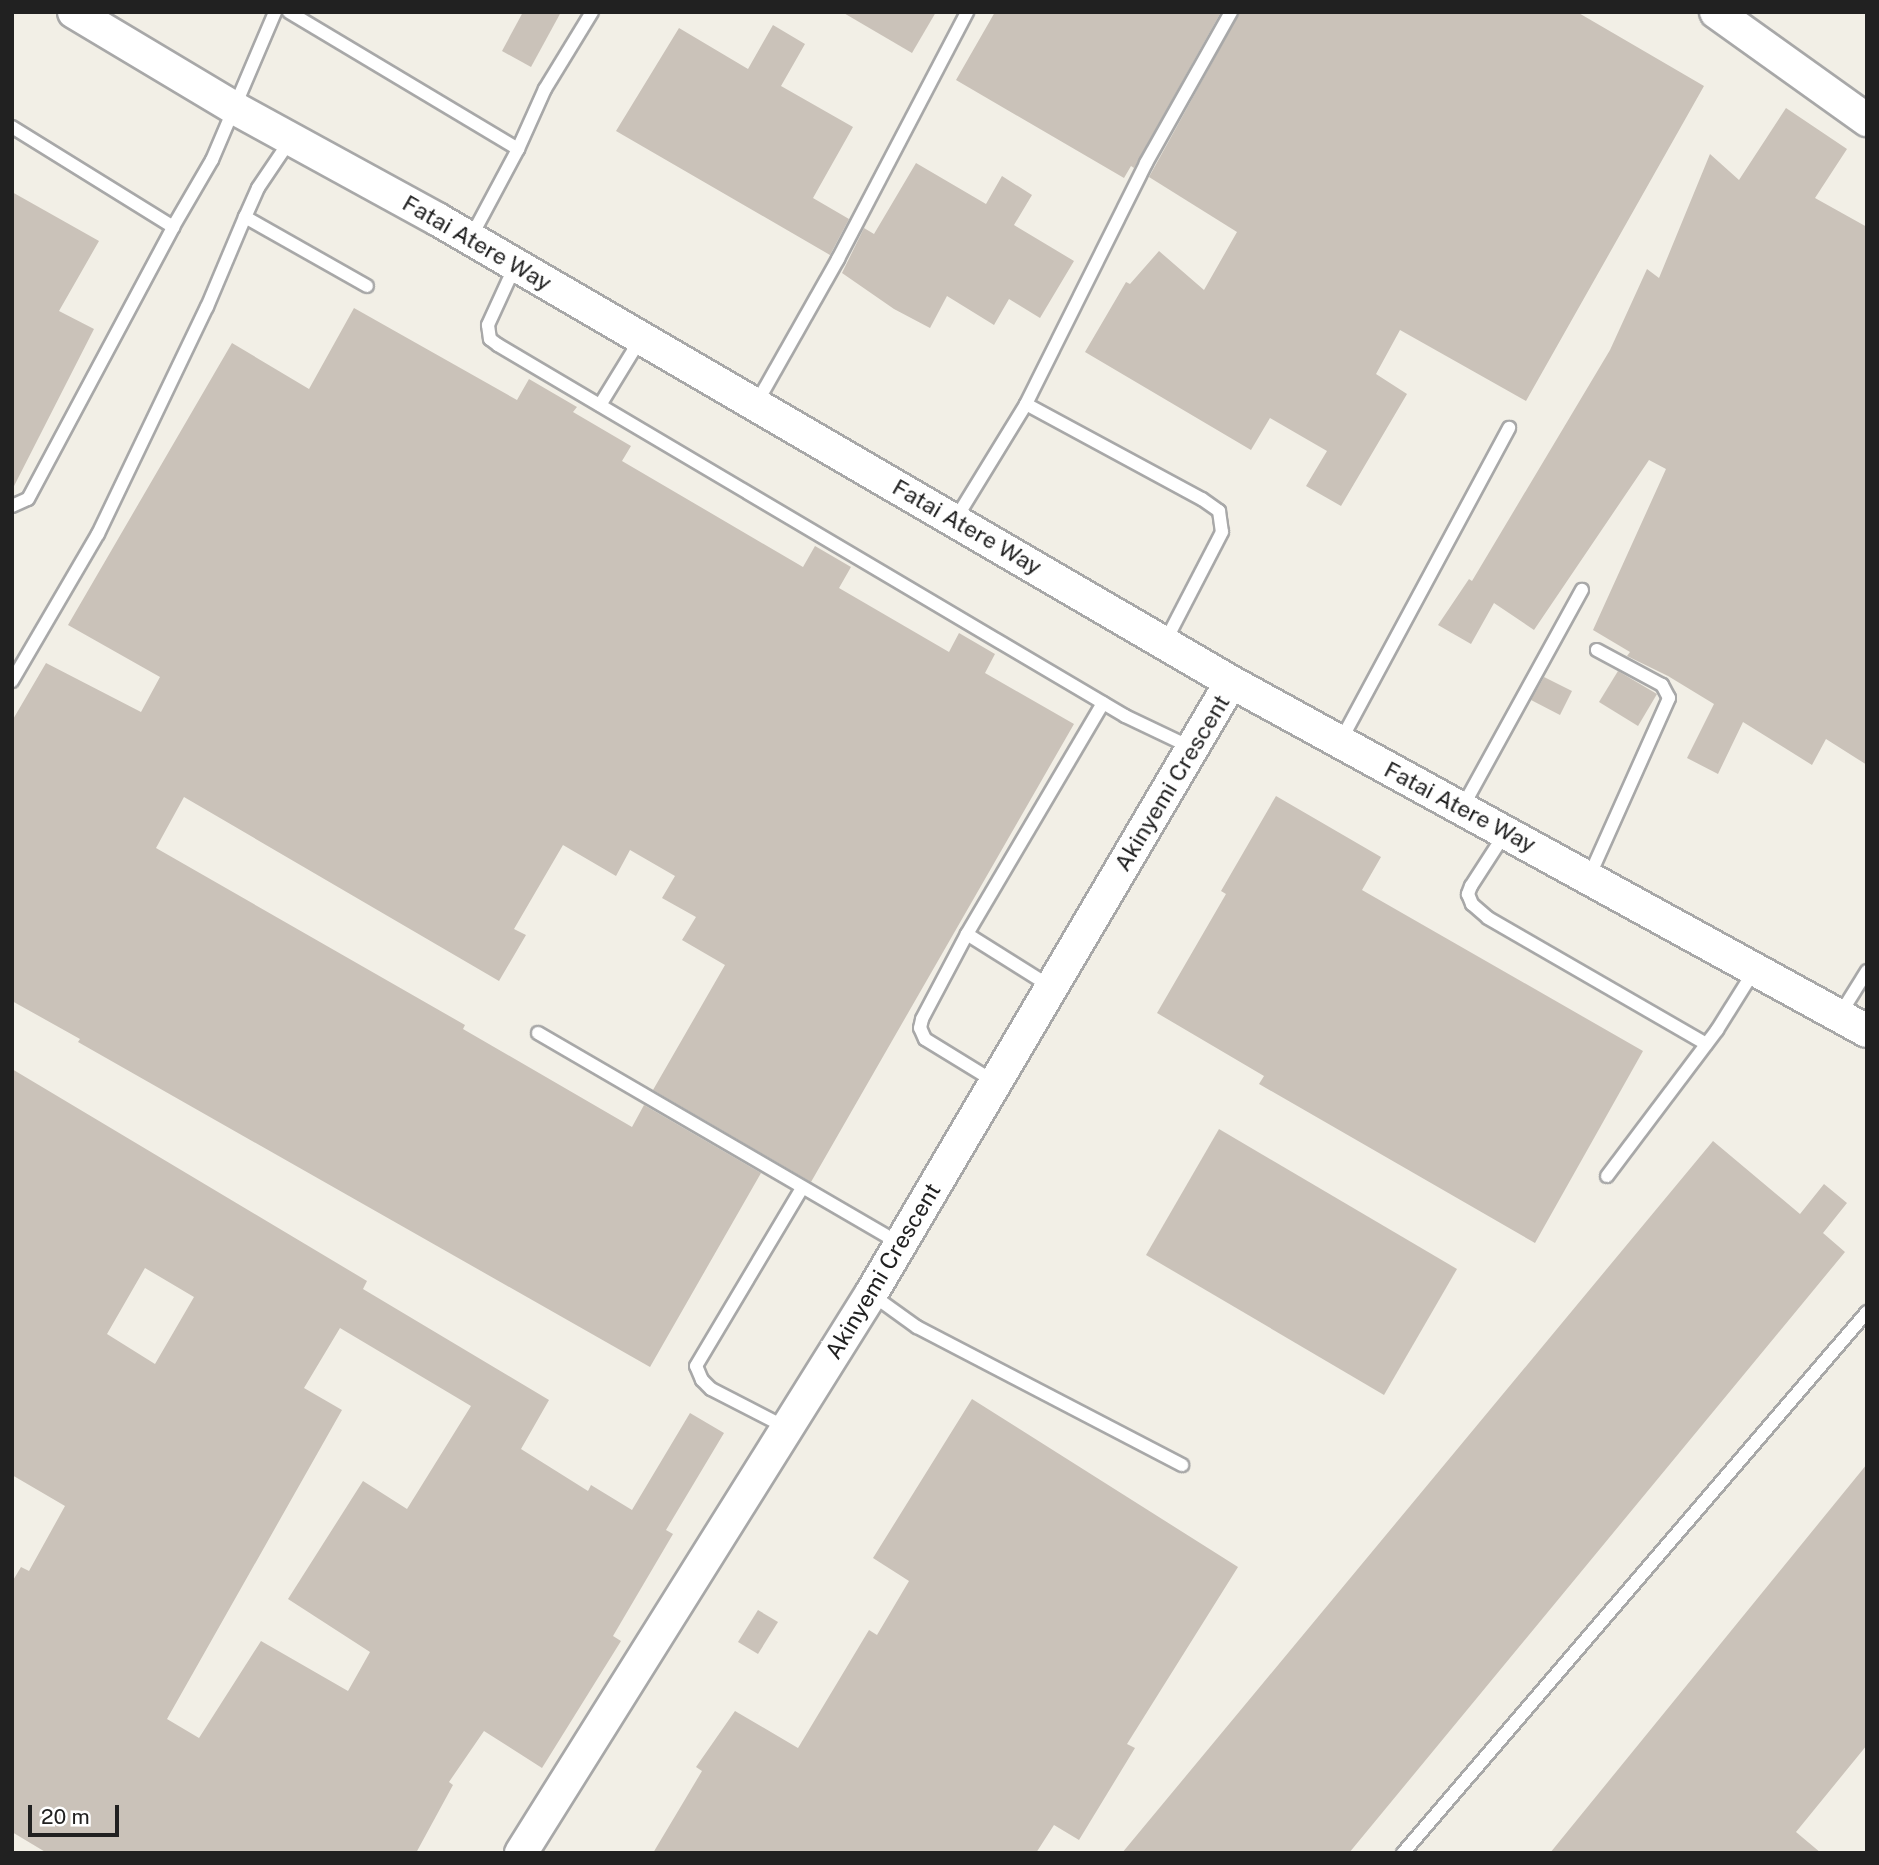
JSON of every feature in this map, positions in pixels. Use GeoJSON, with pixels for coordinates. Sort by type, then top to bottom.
{"type":"FeatureCollection","features":[{"type":"Feature","properties":{"kind":"street","name":"Fatai Atere Way"},"geometry":{"type":"LineString","coordinates":[[74,12],[236,109],[470,239],[1231,682],[1867,1031]]}},
{"type":"Feature","properties":{"kind":"street"},"geometry":{"type":"LineString","coordinates":[[1716,12],[1867,120]]}},
{"type":"Feature","properties":{"kind":"street","name":"Akinyemi Crescent"},"geometry":{"type":"LineString","coordinates":[[521,1853],[871,1294],[1231,682]]}},
{"type":"Feature","properties":{"kind":"lane"},"geometry":{"type":"LineString","coordinates":[[12,506],[28,499],[173,227],[212,160],[236,109],[275,12]]}},
{"type":"Feature","properties":{"kind":"lane"},"geometry":{"type":"LineString","coordinates":[[289,12],[519,149]]}},
{"type":"Feature","properties":{"kind":"lane"},"geometry":{"type":"LineString","coordinates":[[470,239],[519,149],[545,89],[592,12]]}},
{"type":"Feature","properties":{"kind":"lane"},"geometry":{"type":"LineString","coordinates":[[756,404],[838,260],[967,12]]}},
{"type":"Feature","properties":{"kind":"lane"},"geometry":{"type":"LineString","coordinates":[[955,520],[1026,404],[1146,163],[1231,12]]}},
{"type":"Feature","properties":{"kind":"lane"},"geometry":{"type":"LineString","coordinates":[[12,127],[173,227]]}},
{"type":"Feature","properties":{"kind":"lane"},"geometry":{"type":"LineString","coordinates":[[12,681],[98,534],[207,307],[258,188],[292,139]]}},
{"type":"Feature","properties":{"kind":"lane"},"geometry":{"type":"LineString","coordinates":[[245,217],[367,286]]}},
{"type":"Feature","properties":{"kind":"lane"},"geometry":{"type":"LineString","coordinates":[[515,265],[488,325],[490,339],[1103,703],[1192,749]]}},
{"type":"Feature","properties":{"kind":"lane"},"geometry":{"type":"LineString","coordinates":[[600,405],[641,338]]}},
{"type":"Feature","properties":{"kind":"lane"},"geometry":{"type":"LineString","coordinates":[[1026,404],[1219,511],[1222,532],[1165,642]]}},
{"type":"Feature","properties":{"kind":"lane"},"geometry":{"type":"LineString","coordinates":[[1340,742],[1509,428]]}},
{"type":"Feature","properties":{"kind":"lane"},"geometry":{"type":"LineString","coordinates":[[1462,808],[1582,590]]}},
{"type":"Feature","properties":{"kind":"lane"},"geometry":{"type":"LineString","coordinates":[[1589,877],[1669,698],[1662,685],[1597,650]]}},
{"type":"Feature","properties":{"kind":"lane"},"geometry":{"type":"LineString","coordinates":[[995,1082],[925,1040],[920,1028],[967,934],[1103,703]]}},
{"type":"Feature","properties":{"kind":"lane"},"geometry":{"type":"LineString","coordinates":[[1506,831],[1471,886],[1468,894],[1472,904],[1488,918],[1706,1044]]}},
{"type":"Feature","properties":{"kind":"lane"},"geometry":{"type":"LineString","coordinates":[[967,934],[1051,987]]}},
{"type":"Feature","properties":{"kind":"lane"},"geometry":{"type":"LineString","coordinates":[[1607,1176],[1706,1044],[1754,970]]}},
{"type":"Feature","properties":{"kind":"lane"},"geometry":{"type":"LineString","coordinates":[[1839,1016],[1867,971]]}},
{"type":"Feature","properties":{"kind":"lane"},"geometry":{"type":"LineString","coordinates":[[538,1033],[900,1244]]}},
{"type":"Feature","properties":{"kind":"lane"},"geometry":{"type":"LineString","coordinates":[[787,1428],[711,1389],[702,1380],[696,1366],[802,1188]]}},
{"type":"Feature","properties":{"kind":"lane"},"geometry":{"type":"LineString","coordinates":[[871,1294],[917,1327],[1182,1465]]}},
{"type":"Feature","properties":{"kind":"lane"},"geometry":{"type":"LineString","coordinates":[[1403,1853],[1867,1312]]}},
{"type":"Feature","properties":{"kind":"building"},"geometry":{"type":"Polygon","coordinates":[[[523,12],[561,12],[531,67],[502,51],[523,12]]]}},
{"type":"Feature","properties":{"kind":"building"},"geometry":{"type":"Polygon","coordinates":[[[842,12],[936,12],[912,53],[842,12]]]}},
{"type":"Feature","properties":{"kind":"building"},"geometry":{"type":"Polygon","coordinates":[[[995,12],[1221,12],[1134,168],[1131,166],[1124,178],[956,80],[995,12]]]}},
{"type":"Feature","properties":{"kind":"building"},"geometry":{"type":"Polygon","coordinates":[[[1240,12],[1577,12],[1704,86],[1526,401],[1400,330],[1376,374],[1407,394],[1341,506],[1306,486],[1327,451],[1270,418],[1251,450],[1085,352],[1126,282],[1130,284],[1159,251],[1204,290],[1237,232],[1149,177],[1240,12]]]}},
{"type":"Feature","properties":{"kind":"building"},"geometry":{"type":"Polygon","coordinates":[[[773,25],[805,44],[781,86],[853,127],[813,198],[849,219],[830,255],[616,131],[679,28],[748,69],[773,25]]]}},
{"type":"Feature","properties":{"kind":"building"},"geometry":{"type":"Polygon","coordinates":[[[1786,108],[1847,149],[1815,198],[1867,227],[1867,765],[1826,739],[1812,765],[1743,722],[1718,774],[1687,758],[1714,704],[1668,676],[1627,656],[1630,652],[1593,630],[1666,469],[1649,460],[1534,630],[1494,603],[1471,644],[1438,625],[1469,579],[1472,581],[1610,350],[1647,269],[1659,278],[1710,154],[1739,180],[1786,108]]]}},
{"type":"Feature","properties":{"kind":"building"},"geometry":{"type":"Polygon","coordinates":[[[916,163],[986,204],[1002,176],[1032,195],[1014,225],[1074,261],[1040,318],[1009,299],[994,325],[947,296],[930,328],[894,309],[842,273],[864,228],[874,234],[916,163]]]}},
{"type":"Feature","properties":{"kind":"building"},"geometry":{"type":"Polygon","coordinates":[[[12,192],[99,241],[59,311],[94,329],[12,490],[12,192]]]}},
{"type":"Feature","properties":{"kind":"building"},"geometry":{"type":"Polygon","coordinates":[[[354,308],[517,400],[529,379],[577,407],[573,412],[631,446],[622,461],[803,567],[815,546],[851,567],[839,588],[949,652],[959,633],[995,654],[985,673],[1074,724],[811,1182],[653,1090],[725,965],[682,940],[696,917],[662,898],[675,876],[630,850],[616,876],[563,845],[514,929],[526,935],[499,981],[184,797],[156,848],[465,1025],[463,1029],[632,1127],[644,1105],[761,1173],[650,1367],[78,1042],[80,1039],[12,1001],[12,721],[46,663],[141,712],[160,677],[68,625],[232,343],[309,389],[354,308]]]}},
{"type":"Feature","properties":{"kind":"building"},"geometry":{"type":"Polygon","coordinates":[[[1618,671],[1657,694],[1638,726],[1599,702],[1618,671]]]}},
{"type":"Feature","properties":{"kind":"building"},"geometry":{"type":"Polygon","coordinates":[[[1544,677],[1572,691],[1560,715],[1531,700],[1544,677]]]}},
{"type":"Feature","properties":{"kind":"building"},"geometry":{"type":"Polygon","coordinates":[[[1276,796],[1381,857],[1362,890],[1643,1051],[1535,1243],[1259,1084],[1264,1076],[1157,1013],[1226,894],[1221,891],[1276,796]]]}},
{"type":"Feature","properties":{"kind":"building"},"geometry":{"type":"Polygon","coordinates":[[[12,1069],[367,1281],[363,1289],[549,1400],[521,1449],[588,1491],[591,1485],[632,1510],[690,1413],[724,1433],[666,1530],[673,1534],[613,1636],[621,1641],[542,1768],[484,1731],[449,1782],[453,1785],[416,1853],[47,1853],[12,1832],[12,1582],[21,1567],[29,1571],[65,1506],[12,1475],[12,1069]],[[145,1268],[107,1334],[155,1364],[194,1297],[145,1268]],[[340,1328],[304,1388],[342,1410],[167,1719],[199,1738],[261,1641],[348,1691],[370,1652],[288,1599],[363,1481],[407,1509],[471,1406],[340,1328]]]}},
{"type":"Feature","properties":{"kind":"building"},"geometry":{"type":"Polygon","coordinates":[[[1219,1129],[1457,1269],[1384,1395],[1146,1255],[1219,1129]]]}},
{"type":"Feature","properties":{"kind":"building"},"geometry":{"type":"Polygon","coordinates":[[[1713,1141],[1800,1214],[1824,1184],[1847,1203],[1823,1233],[1845,1252],[1349,1853],[1122,1853],[1713,1141]]]}},
{"type":"Feature","properties":{"kind":"building"},"geometry":{"type":"Polygon","coordinates":[[[972,1399],[1238,1567],[1127,1744],[1135,1748],[1079,1840],[1054,1825],[1036,1853],[653,1853],[702,1771],[696,1767],[735,1711],[798,1748],[869,1630],[877,1635],[909,1581],[873,1558],[972,1399]]]}},
{"type":"Feature","properties":{"kind":"building"},"geometry":{"type":"Polygon","coordinates":[[[1867,1464],[1867,1745],[1796,1832],[1821,1853],[1550,1853],[1867,1464]]]}},
{"type":"Feature","properties":{"kind":"building"},"geometry":{"type":"Polygon","coordinates":[[[758,1610],[778,1622],[758,1654],[738,1642],[758,1610]]]}}]}
